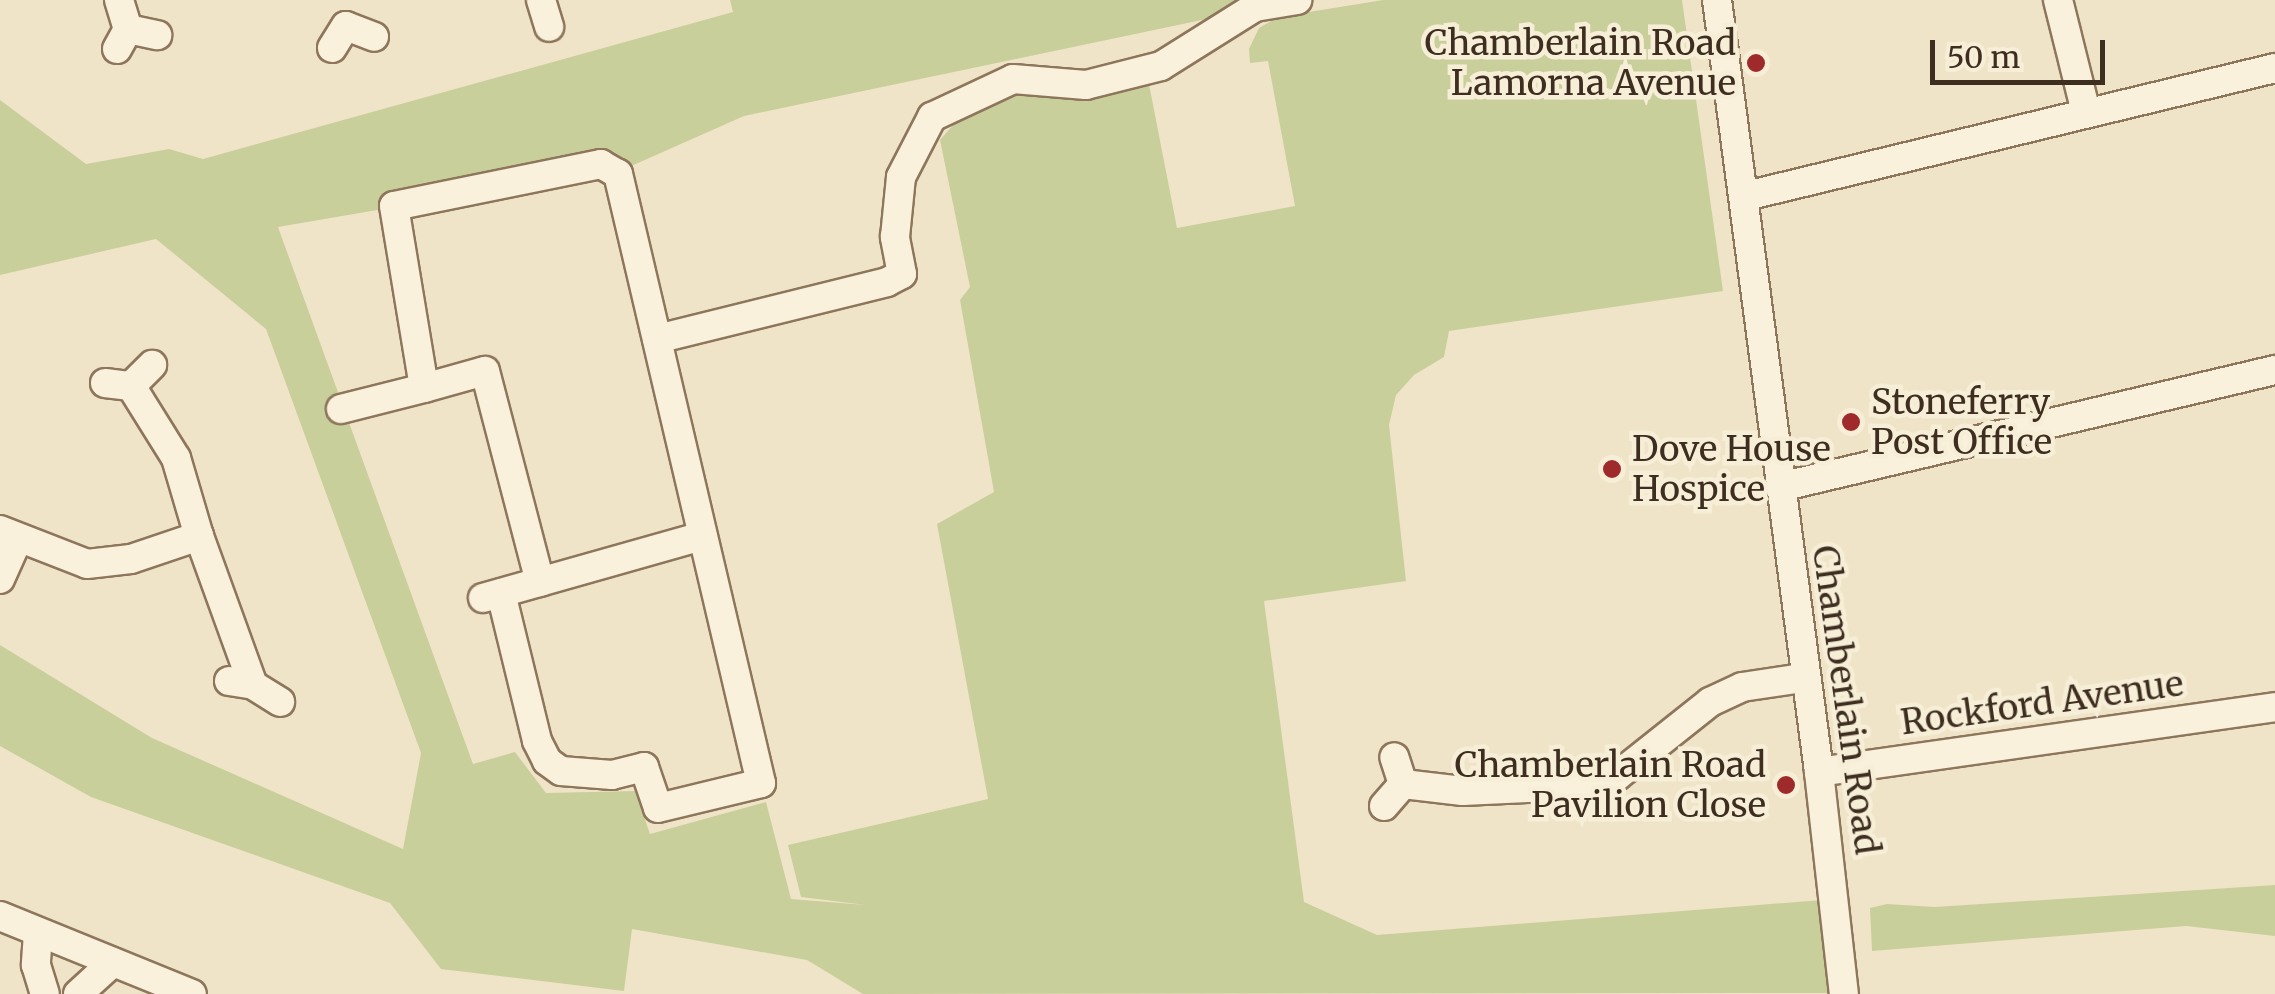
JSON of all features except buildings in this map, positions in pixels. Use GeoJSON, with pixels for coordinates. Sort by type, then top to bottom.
{"type":"FeatureCollection","features":[{"type":"Feature","properties":{"kind":"street"},"geometry":{"type":"LineString","coordinates":[[119,0],[122,39],[157,35]]}},
{"type":"Feature","properties":{"kind":"street"},"geometry":{"type":"LineString","coordinates":[[541,0],[550,27]]}},
{"type":"Feature","properties":{"kind":"street"},"geometry":{"type":"LineString","coordinates":[[656,339],[887,282],[902,274],[895,237],[901,177],[932,117],[1012,79],[1086,85],[1161,66],[1255,6],[1297,0]]}},
{"type":"Feature","properties":{"kind":"street","name":"Chamberlain Road"},"geometry":{"type":"LineString","coordinates":[[1718,0],[1746,196],[1844,994]]}},
{"type":"Feature","properties":{"kind":"street"},"geometry":{"type":"LineString","coordinates":[[2058,0],[2086,112]]}},
{"type":"Feature","properties":{"kind":"street"},"geometry":{"type":"LineString","coordinates":[[338,25],[374,37]]}},
{"type":"Feature","properties":{"kind":"street"},"geometry":{"type":"LineString","coordinates":[[1746,196],[2275,68]]}},
{"type":"Feature","properties":{"kind":"street"},"geometry":{"type":"LineString","coordinates":[[424,388],[394,206],[601,164],[618,174],[761,783],[658,808],[644,767],[612,775],[576,775],[547,761],[492,595],[702,536]]}},
{"type":"Feature","properties":{"kind":"street"},"geometry":{"type":"LineString","coordinates":[[152,365],[118,385],[176,458],[241,683],[280,702]]}},
{"type":"Feature","properties":{"kind":"street"},"geometry":{"type":"LineString","coordinates":[[1780,488],[2275,370]]}},
{"type":"Feature","properties":{"kind":"street"},"geometry":{"type":"LineString","coordinates":[[342,409],[485,371],[540,582]]}},
{"type":"Feature","properties":{"kind":"street"},"geometry":{"type":"LineString","coordinates":[[0,579],[9,534],[87,564],[131,560],[199,536]]}},
{"type":"Feature","properties":{"kind":"street"},"geometry":{"type":"LineString","coordinates":[[1403,784],[1462,791],[1549,787],[1616,776],[1727,693],[1803,678]]}},
{"type":"Feature","properties":{"kind":"street","name":"Rockford Avenue"},"geometry":{"type":"LineString","coordinates":[[1819,772],[2275,707]]}},
{"type":"Feature","properties":{"kind":"street"},"geometry":{"type":"LineString","coordinates":[[1394,757],[1403,784]]}},
{"type":"Feature","properties":{"kind":"street"},"geometry":{"type":"LineString","coordinates":[[1384,806],[1403,784]]}},
{"type":"Feature","properties":{"kind":"street"},"geometry":{"type":"LineString","coordinates":[[0,916],[192,994]]}},
{"type":"Feature","properties":{"kind":"street"},"geometry":{"type":"LineString","coordinates":[[38,933],[36,965],[45,994]]}},
{"type":"Feature","properties":{"kind":"street"},"geometry":{"type":"LineString","coordinates":[[78,994],[113,962]]}},
{"type":"Feature","properties":{"kind":"green space"},"geometry":{"type":"Polygon","coordinates":[[[730,0],[1297,0],[744,116],[629,167],[278,227],[473,764],[515,752],[546,793],[635,791],[650,834],[766,802],[791,899],[866,905],[801,897],[788,845],[988,799],[937,524],[994,492],[960,300],[970,287],[940,140],[961,116],[1000,97],[1040,91],[1125,92],[1149,84],[1177,228],[1295,206],[1268,61],[1250,63],[1249,49],[1259,28],[1278,17],[1383,0],[1682,0],[1723,291],[1449,331],[1444,357],[1414,375],[1396,395],[1389,425],[1406,581],[1264,601],[1304,902],[1377,935],[1834,899],[1844,993],[863,994],[807,960],[632,929],[624,991],[441,969],[390,903],[91,797],[0,746],[0,645],[152,738],[403,849],[421,753],[266,329],[156,239],[0,275],[0,100],[86,164],[169,149],[203,159],[733,12],[730,0]]]}},
{"type":"Feature","properties":{"kind":"green space"},"geometry":{"type":"Polygon","coordinates":[[[2275,885],[2275,936],[2186,926],[1872,951],[1870,908],[1887,904],[1935,907],[2275,885]]]}},
{"type":"Feature","properties":{"kind":"place","name":"Chamberlain Road Lamorna Avenue"},"geometry":{"type":"Point","coordinates":[1756,63]}},
{"type":"Feature","properties":{"kind":"place","name":"Stoneferry Post Office"},"geometry":{"type":"Point","coordinates":[1851,422]}},
{"type":"Feature","properties":{"kind":"place","name":"Dove House Hospice"},"geometry":{"type":"Point","coordinates":[1612,469]}},
{"type":"Feature","properties":{"kind":"place","name":"Chamberlain Road Pavilion Close"},"geometry":{"type":"Point","coordinates":[1786,785]}}]}
